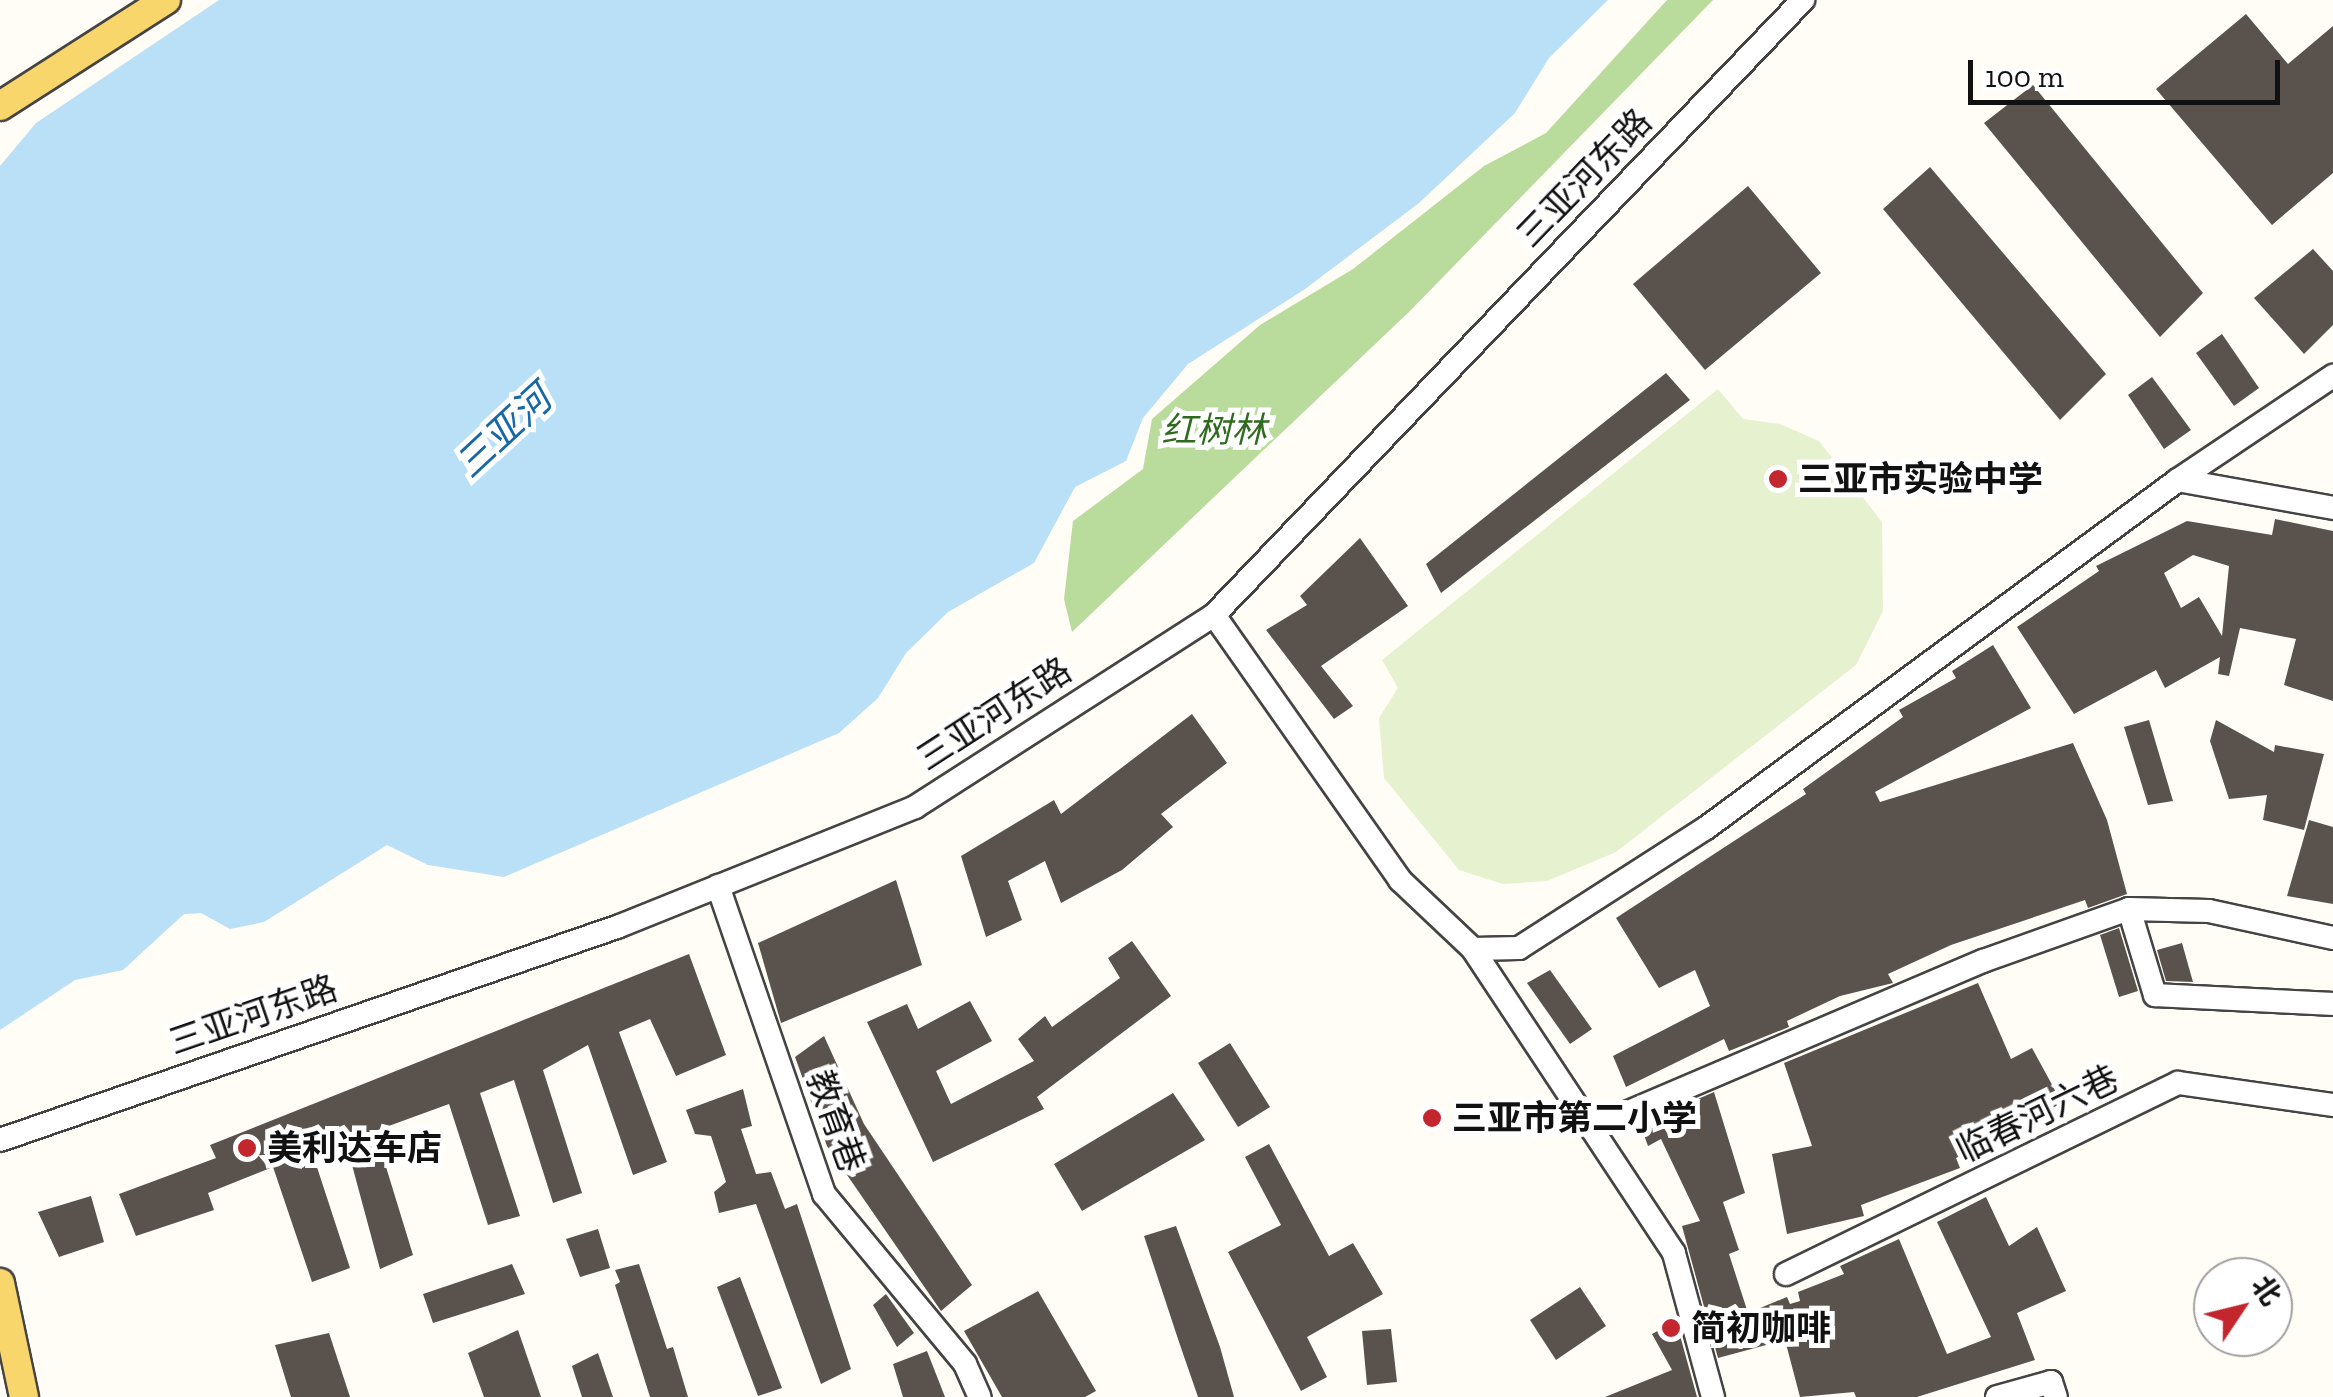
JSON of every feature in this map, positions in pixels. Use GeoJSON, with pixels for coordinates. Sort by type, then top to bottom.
{"type":"FeatureCollection","features":[{"type":"Feature","properties":{"kind":"main road"},"geometry":{"type":"LineString","coordinates":[[0,84],[143,0]]}},
{"type":"Feature","properties":{"kind":"main road"},"geometry":{"type":"LineString","coordinates":[[0,106],[166,0]]}},
{"type":"Feature","properties":{"kind":"main road"},"geometry":{"type":"LineString","coordinates":[[0,1283],[24,1397]]}},
{"type":"Feature","properties":{"kind":"street","name":"三亚河东路"},"geometry":{"type":"LineString","coordinates":[[0,1140],[718,886],[915,807],[1214,615],[1802,0]]}},
{"type":"Feature","properties":{"kind":"street"},"geometry":{"type":"LineString","coordinates":[[1473,949],[1518,948],[1808,756],[2178,480],[2333,376]]}},
{"type":"Feature","properties":{"kind":"street"},"geometry":{"type":"LineString","coordinates":[[2178,480],[2333,508]]}},
{"type":"Feature","properties":{"kind":"street"},"geometry":{"type":"LineString","coordinates":[[1214,615],[1400,880],[1473,949],[1674,1253],[1714,1397]]}},
{"type":"Feature","properties":{"kind":"street","name":"教育巷"},"geometry":{"type":"LineString","coordinates":[[718,886],[824,1194],[965,1364],[980,1397]]}},
{"type":"Feature","properties":{"kind":"street"},"geometry":{"type":"LineString","coordinates":[[1591,1128],[1983,962],[2128,909],[2209,911],[2333,938]]}},
{"type":"Feature","properties":{"kind":"street"},"geometry":{"type":"LineString","coordinates":[[2128,909],[2155,994],[2333,1004]]}},
{"type":"Feature","properties":{"kind":"street","name":"临春河六巷"},"geometry":{"type":"LineString","coordinates":[[1786,1274],[2178,1083],[2333,1105]]}},
{"type":"Feature","properties":{"kind":"street"},"geometry":{"type":"LineString","coordinates":[[1997,1397],[2051,1382],[2056,1397]]}},
{"type":"Feature","properties":{"kind":"green space","name":"红树林"},"geometry":{"type":"Polygon","coordinates":[[[1667,0],[1713,0],[1410,311],[1072,632],[1064,599],[1073,521],[1143,469],[1152,419],[1260,325],[1353,269],[1484,166],[1546,133],[1667,0]]]}},
{"type":"Feature","properties":{"kind":"green space"},"geometry":{"type":"Polygon","coordinates":[[[1718,389],[1743,419],[1780,424],[1819,441],[1882,522],[1883,611],[1856,665],[1616,852],[1547,881],[1503,884],[1459,870],[1384,778],[1379,718],[1398,688],[1382,660],[1718,389]]]}},
{"type":"Feature","properties":{"kind":"water","name":"三亚河"},"geometry":{"type":"Polygon","coordinates":[[[219,0],[1608,0],[1549,58],[1515,113],[1419,203],[1305,289],[1188,364],[1143,418],[1126,461],[1075,487],[1034,563],[948,612],[906,653],[878,698],[839,733],[504,877],[428,865],[387,845],[264,922],[230,929],[201,913],[184,914],[123,970],[75,980],[0,1030],[0,166],[36,123],[219,0]]]}},
{"type":"Feature","properties":{"kind":"building"},"geometry":{"type":"Polygon","coordinates":[[[2246,14],[2288,64],[2333,26],[2333,173],[2272,225],[2156,89],[2246,14]]]}},
{"type":"Feature","properties":{"kind":"building"},"geometry":{"type":"Polygon","coordinates":[[[2033,85],[2203,293],[2160,337],[1984,123],[2033,85]]]}},
{"type":"Feature","properties":{"kind":"building"},"geometry":{"type":"Polygon","coordinates":[[[1930,167],[2106,374],[2060,420],[1883,209],[1930,167]]]}},
{"type":"Feature","properties":{"kind":"building"},"geometry":{"type":"Polygon","coordinates":[[[1748,186],[1821,273],[1705,370],[1633,284],[1748,186]]]}},
{"type":"Feature","properties":{"kind":"building"},"geometry":{"type":"Polygon","coordinates":[[[2313,249],[2333,271],[2333,325],[2304,354],[2254,298],[2313,249]]]}},
{"type":"Feature","properties":{"kind":"building"},"geometry":{"type":"Polygon","coordinates":[[[2222,334],[2259,388],[2234,406],[2196,353],[2222,334]]]}},
{"type":"Feature","properties":{"kind":"building"},"geometry":{"type":"Polygon","coordinates":[[[1666,373],[1690,400],[1441,593],[1426,564],[1666,373]]]}},
{"type":"Feature","properties":{"kind":"building"},"geometry":{"type":"Polygon","coordinates":[[[2152,377],[2191,430],[2164,449],[2128,395],[2152,377]]]}},
{"type":"Feature","properties":{"kind":"building"},"geometry":{"type":"Polygon","coordinates":[[[2275,519],[2333,531],[2333,701],[2284,685],[2296,639],[2240,628],[2229,676],[2218,674],[2220,657],[2165,688],[2156,670],[2074,714],[2017,627],[2099,571],[2096,566],[2187,521],[2272,535],[2275,519]],[[2193,555],[2164,573],[2181,608],[2199,597],[2222,636],[2229,566],[2193,555]]]}},
{"type":"Feature","properties":{"kind":"building"},"geometry":{"type":"Polygon","coordinates":[[[1360,538],[1408,606],[1321,666],[1353,706],[1334,719],[1266,630],[1307,605],[1300,596],[1360,538]]]}},
{"type":"Feature","properties":{"kind":"building"},"geometry":{"type":"Polygon","coordinates":[[[1993,645],[2031,708],[1875,792],[1880,802],[2073,743],[2107,820],[2127,894],[2088,908],[2085,900],[1951,945],[1888,974],[1893,983],[1840,996],[1787,1021],[1789,1027],[1729,1051],[1724,1039],[1626,1087],[1613,1056],[1710,1006],[1695,970],[1659,988],[1616,918],[1806,794],[1803,789],[1903,717],[1899,710],[1956,678],[1952,671],[1993,645]]]}},
{"type":"Feature","properties":{"kind":"building"},"geometry":{"type":"Polygon","coordinates":[[[1192,714],[1227,763],[1161,814],[1173,827],[1122,870],[1061,903],[1045,861],[1008,881],[1022,920],[986,937],[961,856],[1054,800],[1061,814],[1192,714]]]}},
{"type":"Feature","properties":{"kind":"building"},"geometry":{"type":"Polygon","coordinates":[[[2149,720],[2173,801],[2148,805],[2124,727],[2149,720]]]}},
{"type":"Feature","properties":{"kind":"building"},"geometry":{"type":"Polygon","coordinates":[[[2216,720],[2274,752],[2275,745],[2324,754],[2304,830],[2263,820],[2267,795],[2229,799],[2210,741],[2216,720]]]}},
{"type":"Feature","properties":{"kind":"building"},"geometry":{"type":"Polygon","coordinates":[[[2309,820],[2333,827],[2333,904],[2287,896],[2309,820]]]}},
{"type":"Feature","properties":{"kind":"building"},"geometry":{"type":"Polygon","coordinates":[[[896,880],[922,965],[781,1023],[758,943],[896,880]]]}},
{"type":"Feature","properties":{"kind":"building"},"geometry":{"type":"Polygon","coordinates":[[[2119,928],[2138,991],[2119,997],[2100,935],[2119,928]]]}},
{"type":"Feature","properties":{"kind":"building"},"geometry":{"type":"Polygon","coordinates":[[[1132,941],[1171,996],[1037,1097],[1044,1109],[933,1162],[867,1022],[907,1004],[918,1029],[970,1001],[992,1041],[936,1071],[951,1104],[1034,1061],[1018,1039],[1045,1016],[1052,1027],[1120,978],[1108,958],[1132,941]]]}},
{"type":"Feature","properties":{"kind":"building"},"geometry":{"type":"Polygon","coordinates":[[[2182,943],[2193,982],[2166,981],[2157,950],[2182,943]]]}},
{"type":"Feature","properties":{"kind":"building"},"geometry":{"type":"Polygon","coordinates":[[[689,954],[726,1055],[676,1076],[650,1019],[619,1032],[667,1162],[633,1175],[588,1045],[543,1070],[582,1193],[553,1203],[514,1080],[480,1093],[520,1216],[488,1225],[449,1104],[375,1131],[413,1255],[380,1269],[345,1139],[312,1152],[350,1268],[312,1282],[273,1167],[208,1193],[214,1210],[136,1236],[119,1194],[216,1158],[210,1145],[689,954]]]}},
{"type":"Feature","properties":{"kind":"building"},"geometry":{"type":"Polygon","coordinates":[[[1550,970],[1592,1029],[1570,1044],[1527,983],[1550,970]]]}},
{"type":"Feature","properties":{"kind":"building"},"geometry":{"type":"Polygon","coordinates":[[[1978,983],[2011,1059],[2032,1048],[2062,1103],[1956,1158],[1960,1168],[1861,1205],[1864,1216],[1787,1234],[1772,1154],[1812,1146],[1784,1063],[1978,983]]]}},
{"type":"Feature","properties":{"kind":"building"},"geometry":{"type":"Polygon","coordinates":[[[824,1036],[864,1124],[972,1285],[941,1311],[827,1146],[795,1057],[824,1036]]]}},
{"type":"Feature","properties":{"kind":"building"},"geometry":{"type":"Polygon","coordinates":[[[1230,1043],[1270,1107],[1238,1127],[1198,1063],[1230,1043]]]}},
{"type":"Feature","properties":{"kind":"building"},"geometry":{"type":"Polygon","coordinates":[[[743,1089],[752,1126],[741,1129],[756,1174],[771,1172],[785,1209],[797,1204],[851,1369],[821,1384],[756,1204],[719,1213],[714,1192],[726,1182],[711,1136],[695,1134],[686,1110],[743,1089]]]}},
{"type":"Feature","properties":{"kind":"building"},"geometry":{"type":"Polygon","coordinates":[[[1714,1092],[1745,1193],[1723,1202],[1739,1250],[1729,1254],[1748,1313],[1787,1297],[1790,1304],[1800,1301],[1798,1292],[1844,1274],[1840,1266],[1899,1239],[1947,1354],[1991,1337],[1937,1222],[1986,1197],[2009,1246],[2037,1227],[2066,1291],[2017,1313],[2035,1360],[1917,1397],[1856,1397],[1854,1392],[1800,1397],[1785,1340],[1718,1358],[1682,1226],[1700,1221],[1661,1139],[1648,1146],[1640,1124],[1714,1092]]]}},
{"type":"Feature","properties":{"kind":"building"},"geometry":{"type":"Polygon","coordinates":[[[1173,1093],[1205,1140],[1082,1211],[1054,1164],[1173,1093]]]}},
{"type":"Feature","properties":{"kind":"building"},"geometry":{"type":"Polygon","coordinates":[[[1269,1144],[1329,1256],[1353,1243],[1383,1294],[1307,1337],[1327,1377],[1301,1391],[1228,1252],[1281,1225],[1245,1157],[1269,1144]]]}},
{"type":"Feature","properties":{"kind":"building"},"geometry":{"type":"Polygon","coordinates":[[[91,1196],[104,1242],[59,1257],[38,1212],[91,1196]]]}},
{"type":"Feature","properties":{"kind":"building"},"geometry":{"type":"Polygon","coordinates":[[[1176,1226],[1234,1397],[1198,1397],[1179,1342],[1144,1236],[1176,1226]]]}},
{"type":"Feature","properties":{"kind":"building"},"geometry":{"type":"Polygon","coordinates":[[[598,1229],[610,1268],[580,1277],[566,1239],[598,1229]]]}},
{"type":"Feature","properties":{"kind":"building"},"geometry":{"type":"Polygon","coordinates":[[[512,1264],[525,1294],[433,1323],[423,1294],[512,1264]]]}},
{"type":"Feature","properties":{"kind":"building"},"geometry":{"type":"Polygon","coordinates":[[[639,1264],[667,1349],[673,1347],[688,1397],[650,1397],[615,1285],[620,1282],[615,1270],[639,1264]]]}},
{"type":"Feature","properties":{"kind":"building"},"geometry":{"type":"Polygon","coordinates":[[[740,1277],[782,1388],[758,1396],[717,1287],[740,1277]]]}},
{"type":"Feature","properties":{"kind":"building"},"geometry":{"type":"Polygon","coordinates":[[[1580,1287],[1606,1326],[1556,1360],[1530,1320],[1580,1287]]]}},
{"type":"Feature","properties":{"kind":"building"},"geometry":{"type":"Polygon","coordinates":[[[1038,1291],[1096,1391],[1085,1397],[1002,1397],[964,1331],[1038,1291]]]}},
{"type":"Feature","properties":{"kind":"building"},"geometry":{"type":"Polygon","coordinates":[[[886,1294],[914,1333],[897,1347],[873,1305],[886,1294]]]}},
{"type":"Feature","properties":{"kind":"building"},"geometry":{"type":"Polygon","coordinates":[[[1676,1321],[1697,1397],[1605,1397],[1672,1370],[1652,1334],[1676,1321]]]}},
{"type":"Feature","properties":{"kind":"building"},"geometry":{"type":"Polygon","coordinates":[[[1391,1329],[1397,1382],[1367,1385],[1362,1331],[1391,1329]]]}},
{"type":"Feature","properties":{"kind":"building"},"geometry":{"type":"Polygon","coordinates":[[[518,1330],[541,1397],[484,1397],[468,1353],[518,1330]]]}},
{"type":"Feature","properties":{"kind":"building"},"geometry":{"type":"Polygon","coordinates":[[[329,1333],[350,1397],[291,1397],[275,1345],[329,1333]]]}},
{"type":"Feature","properties":{"kind":"building"},"geometry":{"type":"Polygon","coordinates":[[[927,1351],[945,1397],[903,1397],[893,1364],[927,1351]]]}},
{"type":"Feature","properties":{"kind":"building"},"geometry":{"type":"Polygon","coordinates":[[[598,1353],[613,1397],[582,1397],[572,1366],[598,1353]]]}},
{"type":"Feature","properties":{"kind":"place","name":"三亚市实验中学"},"geometry":{"type":"Point","coordinates":[1778,479]}},
{"type":"Feature","properties":{"kind":"place","name":"三亚市第二小学"},"geometry":{"type":"Point","coordinates":[1432,1118]}},
{"type":"Feature","properties":{"kind":"place","name":"美利达车店"},"geometry":{"type":"Point","coordinates":[247,1148]}},
{"type":"Feature","properties":{"kind":"place","name":"简初咖啡"},"geometry":{"type":"Point","coordinates":[1671,1328]}}]}
